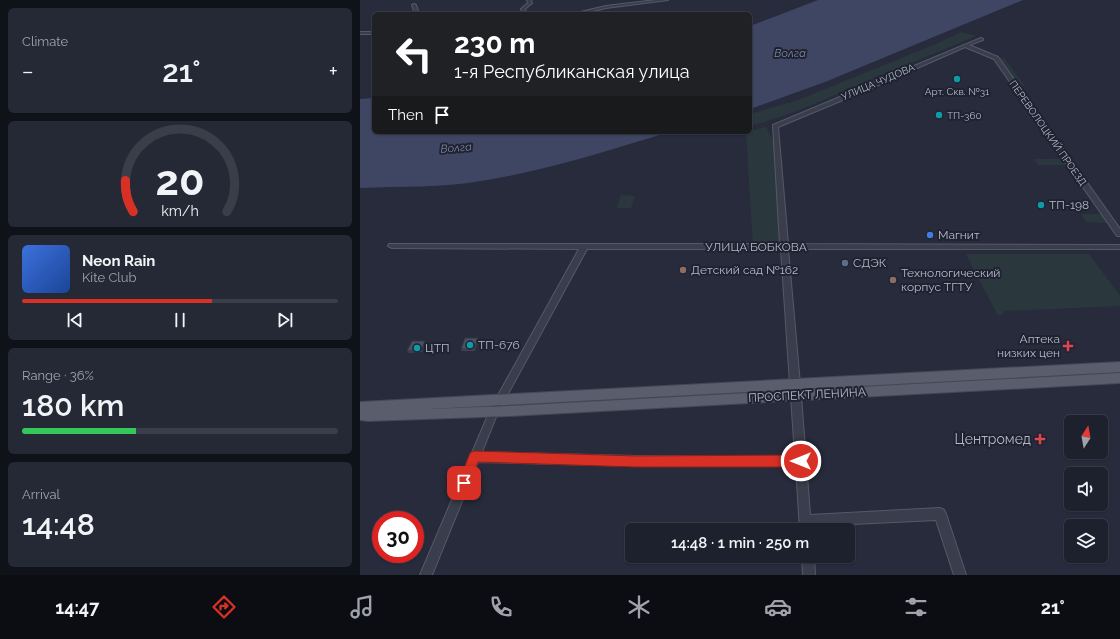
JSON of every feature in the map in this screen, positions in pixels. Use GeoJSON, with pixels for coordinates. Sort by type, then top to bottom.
{"type":"FeatureCollection","features":[{"type":"Feature","properties":{"kind":"main road","name":"ПРОСПЕКТ ЛЕНИНА"},"geometry":{"type":"LineString","coordinates":[[360,415],[368,416],[494,411],[798,388],[1120,367]]}},
{"type":"Feature","properties":{"kind":"main road","name":"ПРОСПЕКТ ЛЕНИНА"},"geometry":{"type":"LineString","coordinates":[[360,407],[374,405],[798,388],[1120,378]]}},
{"type":"Feature","properties":{"kind":"street"},"geometry":{"type":"LineString","coordinates":[[524,12],[523,9],[530,2],[529,0]]}},
{"type":"Feature","properties":{"kind":"street"},"geometry":{"type":"LineString","coordinates":[[583,12],[606,7],[666,0]]}},
{"type":"Feature","properties":{"kind":"street"},"geometry":{"type":"LineString","coordinates":[[414,5],[416,12]]}},
{"type":"Feature","properties":{"kind":"street"},"geometry":{"type":"LineString","coordinates":[[360,33],[372,33]]}},
{"type":"Feature","properties":{"kind":"street","name":"УЛИЦА ЧУДОВА"},"geometry":{"type":"LineString","coordinates":[[784,247],[774,126],[981,39]]}},
{"type":"Feature","properties":{"kind":"street","name":"ПЕРЕВОЛОЦКИЙ ПРОЕЗД"},"geometry":{"type":"LineString","coordinates":[[965,45],[996,58],[1120,234]]}},
{"type":"Feature","properties":{"kind":"street","name":"УЛИЦА БОБКОВА"},"geometry":{"type":"LineString","coordinates":[[392,246],[1120,247]]}},
{"type":"Feature","properties":{"kind":"street"},"geometry":{"type":"LineString","coordinates":[[426,575],[474,456],[494,411],[584,247]]}},
{"type":"Feature","properties":{"kind":"street"},"geometry":{"type":"LineString","coordinates":[[784,247],[798,388],[806,523]]}},
{"type":"Feature","properties":{"kind":"street"},"geometry":{"type":"LineString","coordinates":[[474,456],[636,461],[801,461]]}},
{"type":"Feature","properties":{"kind":"street"},"geometry":{"type":"LineString","coordinates":[[840,523],[940,514],[960,575]]}},
{"type":"Feature","properties":{"kind":"street"},"geometry":{"type":"LineString","coordinates":[[808,563],[809,575]]}},
{"type":"Feature","properties":{"kind":"shaded area"},"geometry":{"type":"Polygon","coordinates":[[[961,32],[976,36],[797,111],[752,125],[752,113],[798,100],[936,44],[961,32]]]}},
{"type":"Feature","properties":{"kind":"shaded area"},"geometry":{"type":"Polygon","coordinates":[[[998,58],[1004,58],[1025,86],[1017,86],[998,58]]]}},
{"type":"Feature","properties":{"kind":"shaded area"},"geometry":{"type":"Polygon","coordinates":[[[766,127],[776,146],[784,247],[753,247],[746,134],[752,134],[752,130],[766,127]]]}},
{"type":"Feature","properties":{"kind":"shaded area"},"geometry":{"type":"Polygon","coordinates":[[[1034,159],[1063,159],[1067,165],[1038,165],[1034,159]]]}},
{"type":"Feature","properties":{"kind":"shaded area"},"geometry":{"type":"Polygon","coordinates":[[[621,195],[635,196],[631,208],[617,208],[621,195]]]}},
{"type":"Feature","properties":{"kind":"shaded area"},"geometry":{"type":"Polygon","coordinates":[[[1081,214],[1101,214],[1107,223],[1086,222],[1081,214]]]}},
{"type":"Feature","properties":{"kind":"shaded area"},"geometry":{"type":"Polygon","coordinates":[[[966,254],[1089,254],[1120,296],[1120,306],[1003,311],[1004,313],[998,316],[966,254]]]}},
{"type":"Feature","properties":{"kind":"water","name":"Волга"},"geometry":{"type":"Polygon","coordinates":[[[818,0],[1023,0],[825,82],[752,108],[752,25],[818,0]]]}},
{"type":"Feature","properties":{"kind":"water","name":"Волга"},"geometry":{"type":"Polygon","coordinates":[[[372,98],[372,134],[662,134],[576,160],[505,177],[451,185],[360,188],[360,99],[372,98]]]}},
{"type":"Feature","properties":{"kind":"building","name":"ТП-676"},"geometry":{"type":"Polygon","coordinates":[[[465,338],[478,338],[474,349],[461,349],[465,338]]]}},
{"type":"Feature","properties":{"kind":"building","name":"ЦТП"},"geometry":{"type":"Polygon","coordinates":[[[412,341],[425,341],[421,350],[407,351],[412,341]]]}},
{"type":"Feature","properties":{"kind":"place","name":"Арт. Скв. №31"},"geometry":{"type":"Point","coordinates":[957,79]}},
{"type":"Feature","properties":{"kind":"place","name":"ТП-360"},"geometry":{"type":"Point","coordinates":[939,115]}},
{"type":"Feature","properties":{"kind":"place","name":"ТП-198"},"geometry":{"type":"Point","coordinates":[1041,205]}},
{"type":"Feature","properties":{"kind":"place","name":"Магнит"},"geometry":{"type":"Point","coordinates":[930,235]}},
{"type":"Feature","properties":{"kind":"place","name":"СДЭК"},"geometry":{"type":"Point","coordinates":[845,263]}},
{"type":"Feature","properties":{"kind":"place","name":"Детский сад №162"},"geometry":{"type":"Point","coordinates":[683,270]}},
{"type":"Feature","properties":{"kind":"place","name":"Технологический корпус ТГТУ"},"geometry":{"type":"Point","coordinates":[893,280]}},
{"type":"Feature","properties":{"kind":"place","name":"ТП-676"},"geometry":{"type":"Point","coordinates":[470,345]}},
{"type":"Feature","properties":{"kind":"place","name":"Аптека низких цен"},"geometry":{"type":"Point","coordinates":[1068,346]}},
{"type":"Feature","properties":{"kind":"place","name":"ЦТП"},"geometry":{"type":"Point","coordinates":[417,348]}},
{"type":"Feature","properties":{"kind":"place","name":"Центромед"},"geometry":{"type":"Point","coordinates":[1040,439]}},
{"type":"Feature","properties":{"kind":"route"},"geometry":{"type":"LineString","coordinates":[[464,483],[474,456],[636,461],[801,461]]}}]}
